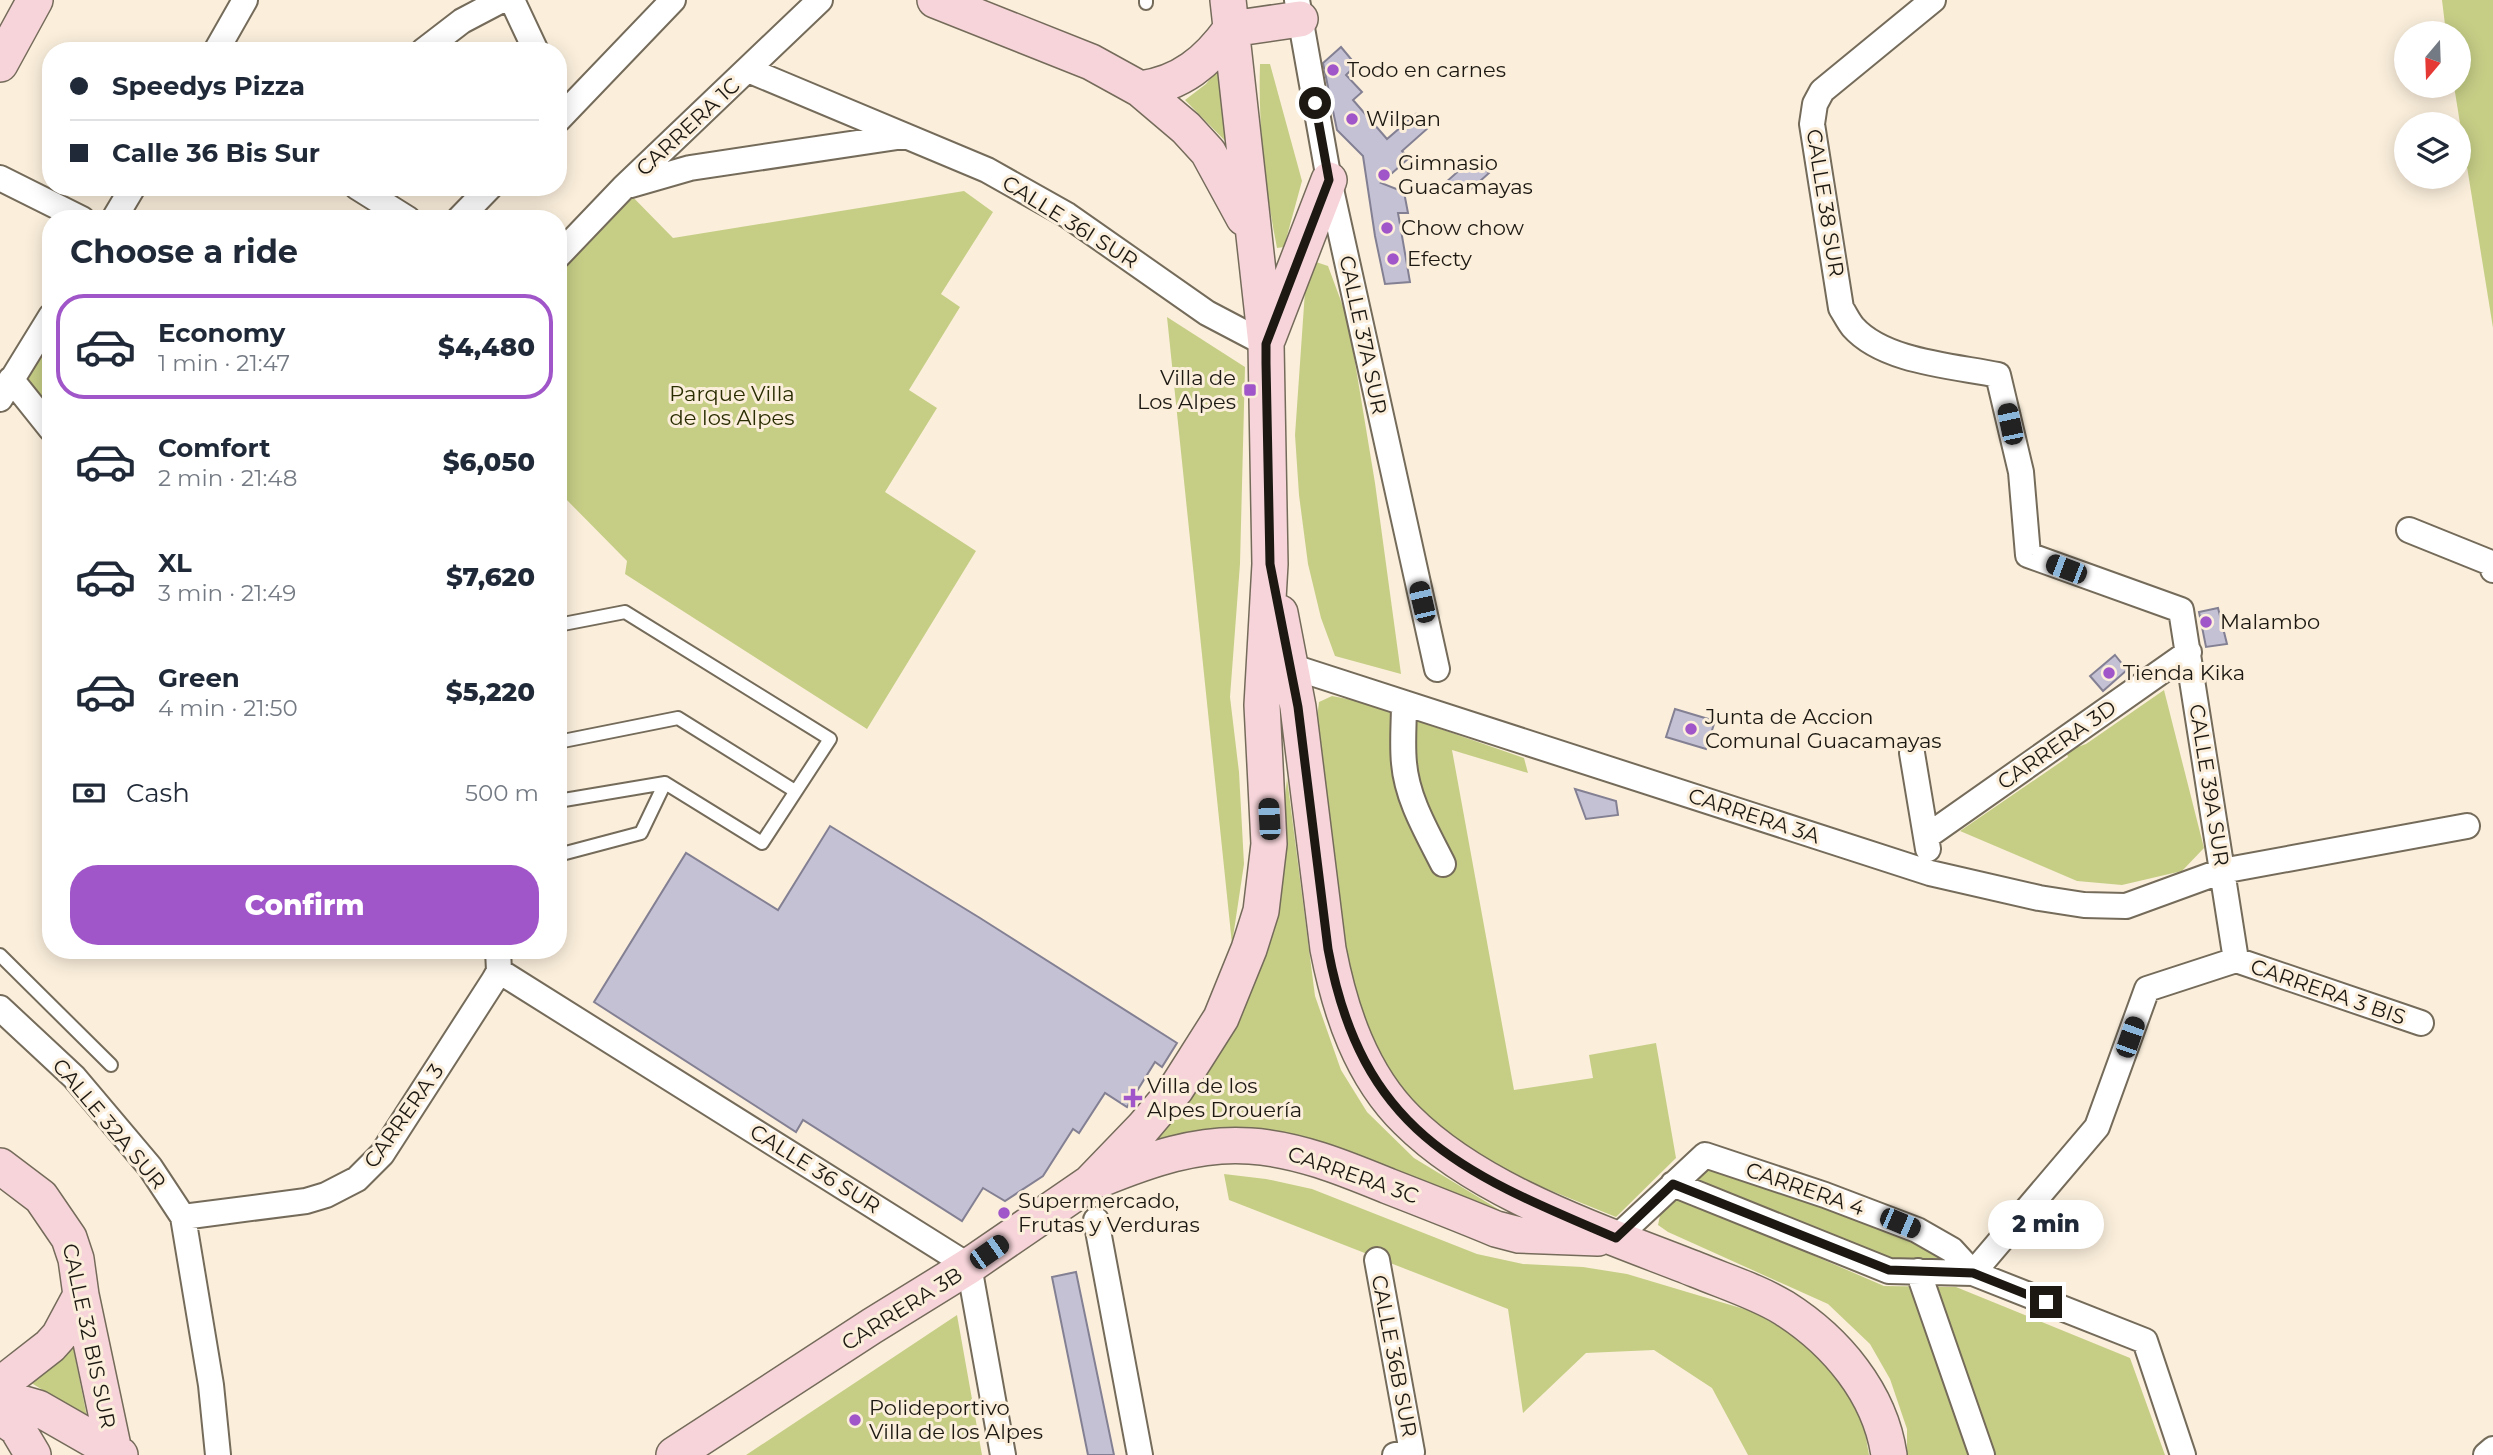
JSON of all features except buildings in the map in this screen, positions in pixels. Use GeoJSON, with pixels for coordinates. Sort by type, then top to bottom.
{"type":"FeatureCollection","features":[{"type":"Feature","properties":{"kind":"main road"},"geometry":{"type":"LineString","coordinates":[[935,0],[1091,62],[1140,89],[1186,128],[1208,152],[1253,235]]}},
{"type":"Feature","properties":{"kind":"main road"},"geometry":{"type":"LineString","coordinates":[[0,64],[33,1]]}},
{"type":"Feature","properties":{"kind":"main road"},"geometry":{"type":"LineString","coordinates":[[1229,14],[1298,9]]}},
{"type":"Feature","properties":{"kind":"main road"},"geometry":{"type":"LineString","coordinates":[[1140,89],[1181,78],[1207,58],[1229,14]]}},
{"type":"Feature","properties":{"kind":"main road"},"geometry":{"type":"LineString","coordinates":[[1229,14],[1266,344],[1270,564],[1298,707],[1328,949],[1334,983],[1347,1025],[1381,1088],[1405,1118],[1435,1147],[1499,1186],[1616,1238],[1773,1302],[1817,1333],[1842,1357],[1864,1386],[1877,1412],[1888,1455]]}},
{"type":"Feature","properties":{"kind":"main road"},"geometry":{"type":"LineString","coordinates":[[1266,344],[1329,180]]}},
{"type":"Feature","properties":{"kind":"main road","name":"CARRERA 3B"},"geometry":{"type":"LineString","coordinates":[[674,1455],[969,1266],[1090,1183],[1176,1089],[1209,1039],[1233,992],[1261,911],[1269,844],[1262,705],[1270,564]]}},
{"type":"Feature","properties":{"kind":"main road","name":"CARRERA 3C"},"geometry":{"type":"LineString","coordinates":[[1090,1183],[1175,1153],[1219,1146],[1249,1145],[1308,1157],[1508,1232],[1545,1237],[1616,1238]]}},
{"type":"Feature","properties":{"kind":"main road","name":"CALLE 32 BIS SUR"},"geometry":{"type":"LineString","coordinates":[[0,1166],[41,1197],[69,1238],[76,1259],[81,1295],[117,1453]]}},
{"type":"Feature","properties":{"kind":"main road"},"geometry":{"type":"LineString","coordinates":[[0,1385],[59,1336],[81,1295]]}},
{"type":"Feature","properties":{"kind":"main road"},"geometry":{"type":"LineString","coordinates":[[0,1397],[38,1408],[117,1453]]}},
{"type":"Feature","properties":{"kind":"main road"},"geometry":{"type":"LineString","coordinates":[[0,1416],[17,1428],[33,1455]]}},
{"type":"Feature","properties":{"kind":"street"},"geometry":{"type":"LineString","coordinates":[[221,42],[245,0]]}},
{"type":"Feature","properties":{"kind":"street"},"geometry":{"type":"LineString","coordinates":[[435,42],[462,21],[502,0]]}},
{"type":"Feature","properties":{"kind":"street"},"geometry":{"type":"LineString","coordinates":[[512,0],[532,42]]}},
{"type":"Feature","properties":{"kind":"street"},"geometry":{"type":"LineString","coordinates":[[567,104],[673,0]]}},
{"type":"Feature","properties":{"kind":"street","name":"CARRERA 1C"},"geometry":{"type":"LineString","coordinates":[[567,246],[623,187],[820,0]]}},
{"type":"Feature","properties":{"kind":"street","name":"CALLE 38 SUR"},"geometry":{"type":"LineString","coordinates":[[1933,0],[1847,69],[1818,97],[1813,111],[1812,124],[1841,308],[1853,327],[1891,352],[1998,375],[2021,472],[2028,555],[2181,610]]}},
{"type":"Feature","properties":{"kind":"street","name":"CALLE 37A SUR"},"geometry":{"type":"LineString","coordinates":[[1298,9],[1329,180],[1437,669]]}},
{"type":"Feature","properties":{"kind":"street","name":"CALLE 36I SUR"},"geometry":{"type":"LineString","coordinates":[[748,70],[987,170],[1067,215],[1207,313],[1266,344]]}},
{"type":"Feature","properties":{"kind":"street"},"geometry":{"type":"LineString","coordinates":[[623,187],[690,168],[905,136]]}},
{"type":"Feature","properties":{"kind":"street"},"geometry":{"type":"LineString","coordinates":[[0,178],[64,210]]}},
{"type":"Feature","properties":{"kind":"street"},"geometry":{"type":"LineString","coordinates":[[371,196],[394,210]]}},
{"type":"Feature","properties":{"kind":"street"},"geometry":{"type":"LineString","coordinates":[[467,210],[481,196]]}},
{"type":"Feature","properties":{"kind":"street"},"geometry":{"type":"LineString","coordinates":[[42,331],[6,389],[42,421]]}},
{"type":"Feature","properties":{"kind":"street"},"geometry":{"type":"LineString","coordinates":[[2409,530],[2492,566]]}},
{"type":"Feature","properties":{"kind":"street","name":"CALLE 39A SUR"},"geometry":{"type":"LineString","coordinates":[[2181,610],[2236,960]]}},
{"type":"Feature","properties":{"kind":"street","name":"CARRERA 3D"},"geometry":{"type":"LineString","coordinates":[[1926,837],[2189,652]]}},
{"type":"Feature","properties":{"kind":"street","name":"CARRERA 3A"},"geometry":{"type":"LineString","coordinates":[[1290,666],[1930,873],[2039,898],[2084,905],[2126,906],[2222,871],[2467,826]]}},
{"type":"Feature","properties":{"kind":"street"},"geometry":{"type":"LineString","coordinates":[[1404,703],[1404,763],[1409,786],[1415,807],[1443,864]]}},
{"type":"Feature","properties":{"kind":"street"},"geometry":{"type":"LineString","coordinates":[[1912,753],[1930,873]]}},
{"type":"Feature","properties":{"kind":"street","name":"CARRERA 3"},"geometry":{"type":"LineString","coordinates":[[183,1217],[306,1201],[326,1195],[357,1179],[382,1154],[499,960]]}},
{"type":"Feature","properties":{"kind":"street","name":"CALLE 36 SUR"},"geometry":{"type":"LineString","coordinates":[[499,960],[969,1266]]}},
{"type":"Feature","properties":{"kind":"street"},"geometry":{"type":"LineString","coordinates":[[1973,1273],[2097,1128],[2147,989],[2236,960]]}},
{"type":"Feature","properties":{"kind":"street","name":"CARRERA 3 BIS"},"geometry":{"type":"LineString","coordinates":[[2236,960],[2421,1024]]}},
{"type":"Feature","properties":{"kind":"street","name":"CALLE 32A SUR"},"geometry":{"type":"LineString","coordinates":[[0,1008],[74,1077],[150,1167],[183,1217]]}},
{"type":"Feature","properties":{"kind":"street","name":"CARRERA 4"},"geometry":{"type":"LineString","coordinates":[[1673,1184],[1705,1155],[1825,1195],[1917,1230],[1952,1250],[1973,1273]]}},
{"type":"Feature","properties":{"kind":"street"},"geometry":{"type":"LineString","coordinates":[[1616,1238],[1673,1184],[1889,1270],[1973,1273],[2145,1341],[2183,1455]]}},
{"type":"Feature","properties":{"kind":"street"},"geometry":{"type":"LineString","coordinates":[[183,1217],[211,1385],[218,1455]]}},
{"type":"Feature","properties":{"kind":"street"},"geometry":{"type":"LineString","coordinates":[[1096,1220],[1140,1455]]}},
{"type":"Feature","properties":{"kind":"street","name":"CALLE 36B SUR"},"geometry":{"type":"LineString","coordinates":[[1377,1260],[1404,1453]]}},
{"type":"Feature","properties":{"kind":"street"},"geometry":{"type":"LineString","coordinates":[[969,1266],[1003,1455]]}},
{"type":"Feature","properties":{"kind":"street"},"geometry":{"type":"LineString","coordinates":[[1918,1271],[1982,1455]]}},
{"type":"Feature","properties":{"kind":"street"},"geometry":{"type":"LineString","coordinates":[[2486,1455],[2493,1449]]}},
{"type":"Feature","properties":{"kind":"lane"},"geometry":{"type":"LineString","coordinates":[[567,623],[625,612],[830,739],[762,843],[665,783],[567,799]]}},
{"type":"Feature","properties":{"kind":"lane"},"geometry":{"type":"LineString","coordinates":[[567,740],[678,718],[795,792]]}},
{"type":"Feature","properties":{"kind":"lane"},"geometry":{"type":"LineString","coordinates":[[567,853],[641,833],[665,783]]}},
{"type":"Feature","properties":{"kind":"lane"},"geometry":{"type":"LineString","coordinates":[[0,955],[111,1065]]}},
{"type":"Feature","properties":{"kind":"green space"},"geometry":{"type":"Polygon","coordinates":[[[2442,0],[2493,0],[2493,328],[2471,189],[2471,112],[2458,112],[2456,98],[2471,98],[2471,21],[2445,21],[2442,0]]]}},
{"type":"Feature","properties":{"kind":"green space"},"geometry":{"type":"Polygon","coordinates":[[[1260,64],[1270,64],[1302,181],[1284,247],[1277,248],[1263,156],[1260,64]]]}},
{"type":"Feature","properties":{"kind":"green space"},"geometry":{"type":"Polygon","coordinates":[[[1218,69],[1236,152],[1185,100],[1206,84],[1218,69]]]}},
{"type":"Feature","properties":{"kind":"green space","name":"Parque Villa de los Alpes"},"geometry":{"type":"Polygon","coordinates":[[[623,187],[673,238],[964,191],[993,212],[941,294],[960,307],[909,390],[937,408],[885,492],[976,551],[867,729],[625,574],[627,561],[567,500],[567,246],[623,187]]]}},
{"type":"Feature","properties":{"kind":"green space"},"geometry":{"type":"Polygon","coordinates":[[[1316,262],[1328,266],[1348,320],[1375,483],[1401,674],[1335,656],[1321,618],[1308,564],[1295,435],[1305,291],[1316,262]]]}},
{"type":"Feature","properties":{"kind":"green space"},"geometry":{"type":"Polygon","coordinates":[[[1167,317],[1245,367],[1240,564],[1230,697],[1239,772],[1244,864],[1232,944],[1167,317]]]}},
{"type":"Feature","properties":{"kind":"green space"},"geometry":{"type":"Polygon","coordinates":[[[42,350],[42,407],[23,381],[42,350]]]}},
{"type":"Feature","properties":{"kind":"green space"},"geometry":{"type":"Polygon","coordinates":[[[2164,690],[2204,848],[2182,871],[2122,885],[2077,881],[1960,831],[2068,757],[2066,751],[2086,744],[2164,690]]]}},
{"type":"Feature","properties":{"kind":"green space"},"geometry":{"type":"Polygon","coordinates":[[[1332,696],[1363,702],[1524,758],[1528,773],[1452,750],[1514,1090],[1593,1078],[1589,1055],[1656,1043],[1676,1158],[1616,1217],[1510,1174],[1455,1145],[1415,1110],[1385,1068],[1363,1022],[1342,950],[1315,732],[1319,702],[1332,696]]]}},
{"type":"Feature","properties":{"kind":"green space"},"geometry":{"type":"Polygon","coordinates":[[[1287,778],[1315,996],[1341,1070],[1367,1112],[1414,1158],[1511,1217],[1334,1147],[1265,1129],[1219,1129],[1153,1144],[1214,1062],[1238,1020],[1272,922],[1287,778]]]}},
{"type":"Feature","properties":{"kind":"green space"},"geometry":{"type":"Polygon","coordinates":[[[1712,1166],[1889,1224],[1948,1262],[1889,1259],[1688,1180],[1712,1166]]]}},
{"type":"Feature","properties":{"kind":"green space"},"geometry":{"type":"Polygon","coordinates":[[[1224,1174],[1266,1179],[1312,1189],[1477,1254],[1523,1264],[1583,1267],[1627,1274],[1754,1312],[1823,1353],[1860,1404],[1869,1455],[1748,1455],[1712,1388],[1654,1350],[1586,1353],[1523,1413],[1508,1309],[1229,1200],[1224,1174]]]}},
{"type":"Feature","properties":{"kind":"green space"},"geometry":{"type":"Polygon","coordinates":[[[1681,1198],[1884,1286],[1956,1287],[2130,1358],[2165,1455],[1907,1455],[1907,1429],[1890,1379],[1870,1344],[1828,1304],[1668,1232],[1658,1225],[1662,1206],[1681,1198]]]}},
{"type":"Feature","properties":{"kind":"green space"},"geometry":{"type":"Polygon","coordinates":[[[957,1315],[982,1455],[746,1455],[957,1315]]]}},
{"type":"Feature","properties":{"kind":"green space"},"geometry":{"type":"Polygon","coordinates":[[[73,1347],[87,1417],[28,1381],[73,1347]]]}},
{"type":"Feature","properties":{"kind":"place","name":"Todo en carnes"},"geometry":{"type":"Point","coordinates":[1333,70]}},
{"type":"Feature","properties":{"kind":"place","name":"Wilpan"},"geometry":{"type":"Point","coordinates":[1352,119]}},
{"type":"Feature","properties":{"kind":"place","name":"Gimnasio Guacamayas"},"geometry":{"type":"Point","coordinates":[1384,175]}},
{"type":"Feature","properties":{"kind":"place","name":"Chow chow"},"geometry":{"type":"Point","coordinates":[1387,228]}},
{"type":"Feature","properties":{"kind":"place","name":"Efecty"},"geometry":{"type":"Point","coordinates":[1393,259]}},
{"type":"Feature","properties":{"kind":"place","name":"Villa de Los Alpes"},"geometry":{"type":"Point","coordinates":[1250,390]}},
{"type":"Feature","properties":{"kind":"place","name":"Malambo"},"geometry":{"type":"Point","coordinates":[2206,622]}},
{"type":"Feature","properties":{"kind":"place","name":"Tienda Kika"},"geometry":{"type":"Point","coordinates":[2109,673]}},
{"type":"Feature","properties":{"kind":"place","name":"Junta de Accion Comunal Guacamayas"},"geometry":{"type":"Point","coordinates":[1691,729]}},
{"type":"Feature","properties":{"kind":"place","name":"Villa de los Alpes Drouería"},"geometry":{"type":"Point","coordinates":[1133,1098]}},
{"type":"Feature","properties":{"kind":"place","name":"Supermercado, Frutas y Verduras"},"geometry":{"type":"Point","coordinates":[1004,1213]}},
{"type":"Feature","properties":{"kind":"place","name":"Polideportivo Villa de los Alpes"},"geometry":{"type":"Point","coordinates":[855,1420]}},
{"type":"Feature","properties":{"kind":"route"},"geometry":{"type":"LineString","coordinates":[[1315,103],[1329,180],[1266,344],[1270,564],[1298,707],[1334,983],[1347,1025],[1362,1057],[1381,1088],[1405,1118],[1435,1147],[1499,1186],[1616,1238],[1673,1184],[1889,1270],[1973,1273],[2046,1302]]}}]}
